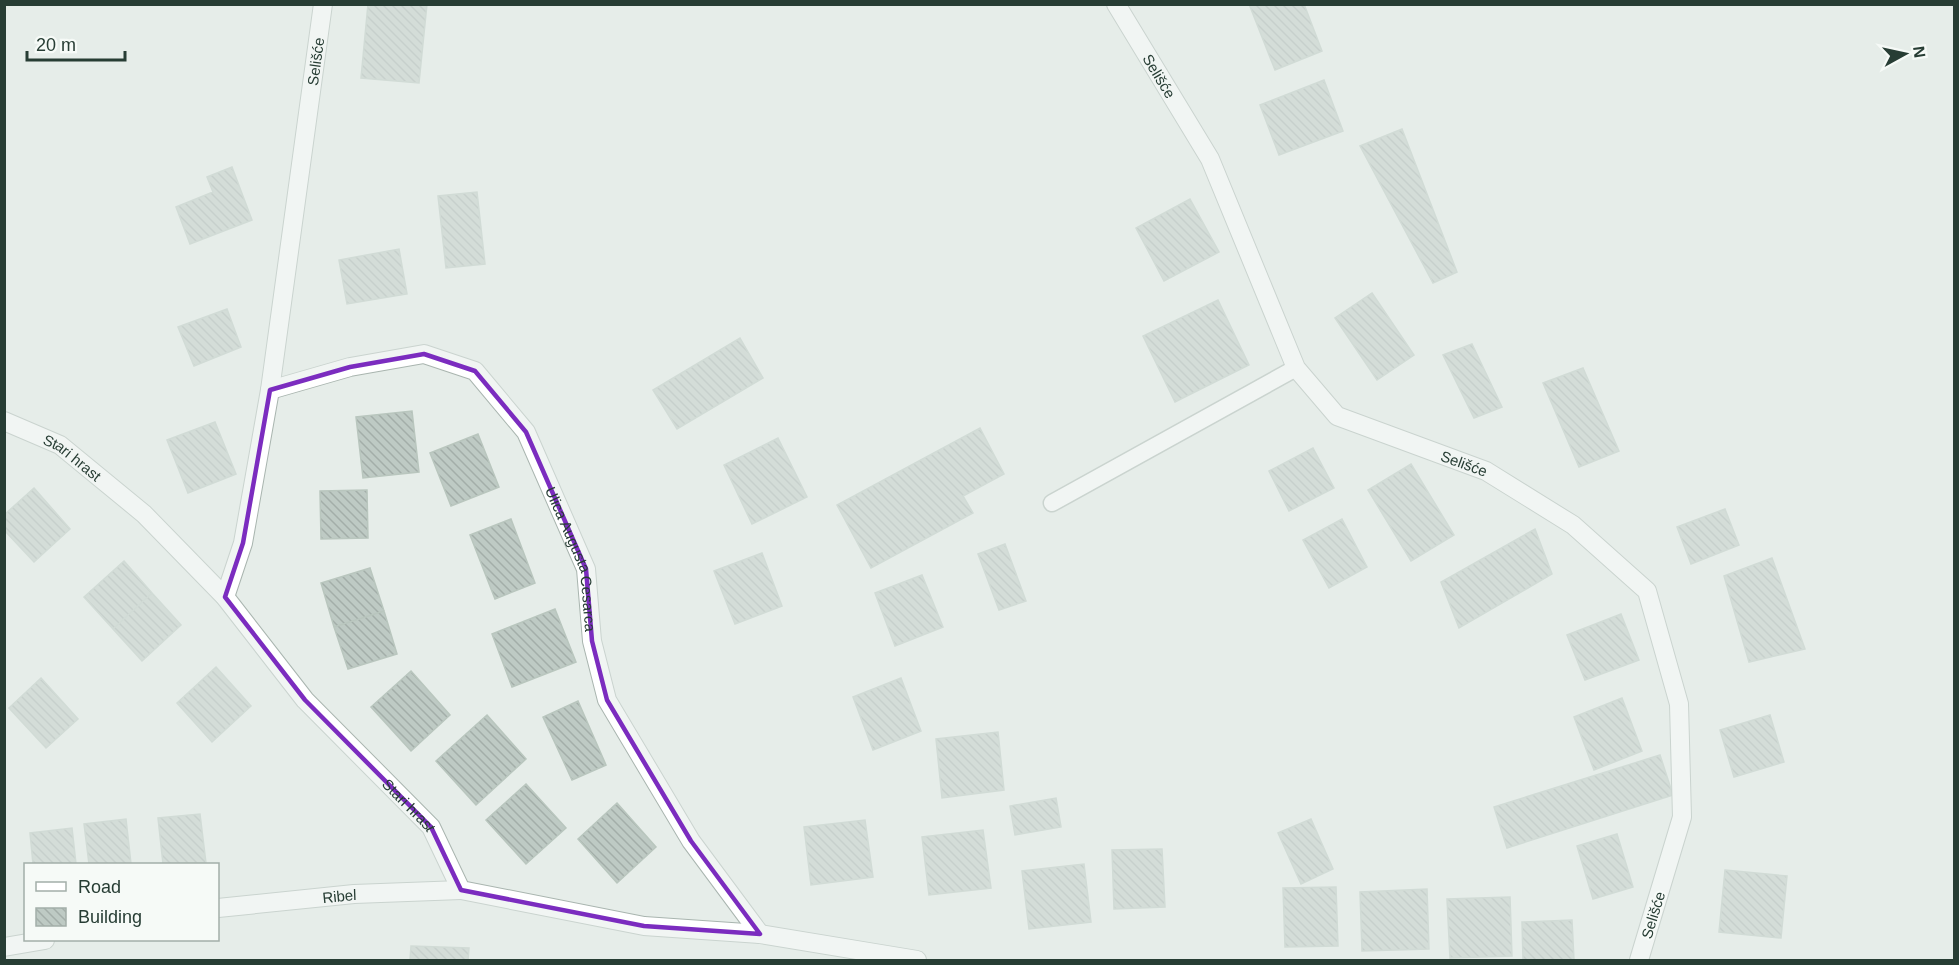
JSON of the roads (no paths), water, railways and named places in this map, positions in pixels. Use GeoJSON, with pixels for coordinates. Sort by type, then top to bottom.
{"type":"FeatureCollection","features":[{"type":"Feature","properties":{"kind":"street","name":"Selišće"},"geometry":{"type":"LineString","coordinates":[[270,390],[323,4]]}},
{"type":"Feature","properties":{"kind":"street","name":"Selišće"},"geometry":{"type":"LineString","coordinates":[[1116,4],[1210,159],[1296,368],[1337,416],[1486,471],[1573,525],[1647,591],[1679,704],[1682,817],[1639,960]]}},
{"type":"Feature","properties":{"kind":"street","name":"Ulica Augusta Cesarca"},"geometry":{"type":"LineString","coordinates":[[270,390],[350,367],[424,354],[475,371],[526,432],[586,569],[592,641],[607,700],[691,841],[760,933]]}},
{"type":"Feature","properties":{"kind":"street"},"geometry":{"type":"LineString","coordinates":[[225,597],[243,543],[270,390]]}},
{"type":"Feature","properties":{"kind":"street","name":"Stari hrast"},"geometry":{"type":"LineString","coordinates":[[4,421],[60,445],[144,514],[225,597],[305,700],[431,827],[461,890]]}},
{"type":"Feature","properties":{"kind":"street"},"geometry":{"type":"LineString","coordinates":[[461,890],[644,926],[760,933],[917,960]]}},
{"type":"Feature","properties":{"kind":"street","name":"Ribel"},"geometry":{"type":"LineString","coordinates":[[219,908],[354,894],[461,890]]}},
{"type":"Feature","properties":{"kind":"street"},"geometry":{"type":"LineString","coordinates":[[4,947],[35,941]]}},
{"type":"Feature","properties":{"kind":"lane"},"geometry":{"type":"LineString","coordinates":[[1052,503],[1296,368]]}}]}
